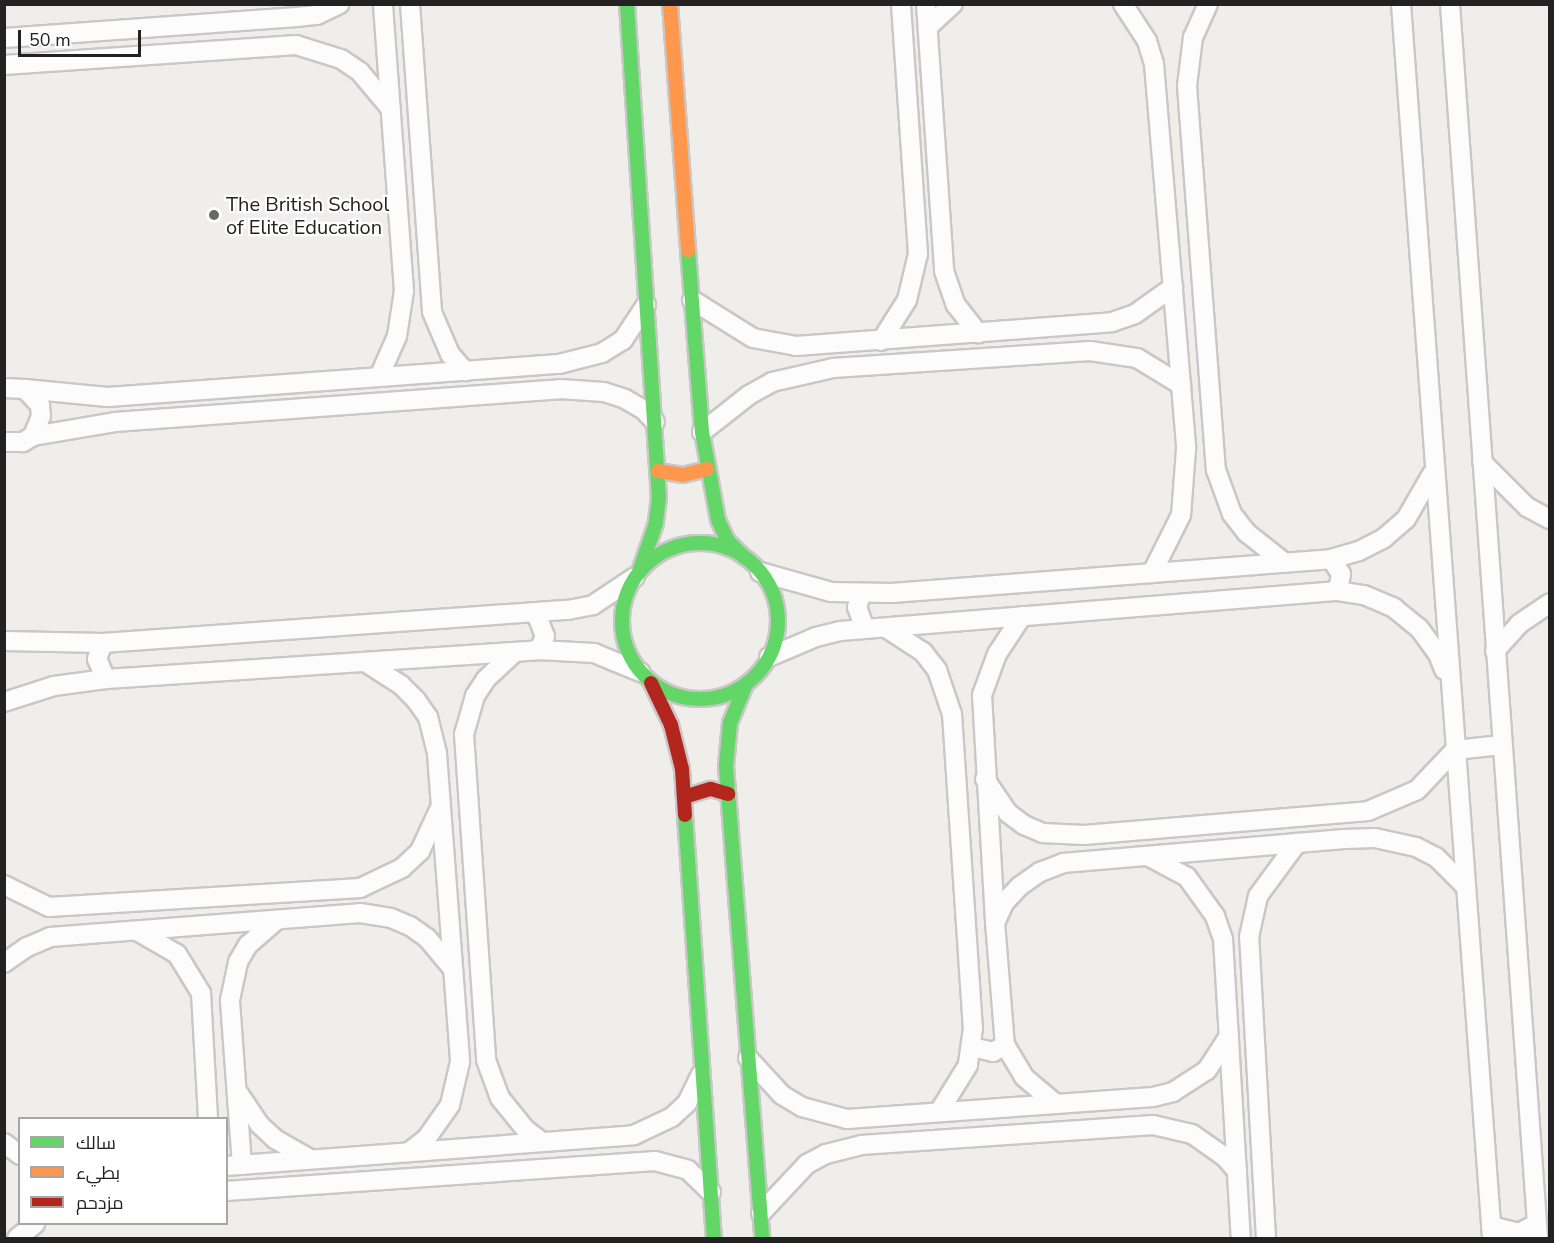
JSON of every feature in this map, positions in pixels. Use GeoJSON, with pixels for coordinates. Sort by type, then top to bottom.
{"type":"FeatureCollection","features":[{"type":"Feature","properties":{"kind":"street"},"geometry":{"type":"LineString","coordinates":[[4,38],[317,15],[340,4]]}},
{"type":"Feature","properties":{"kind":"street"},"geometry":{"type":"LineString","coordinates":[[379,377],[397,336],[404,291],[383,4]]}},
{"type":"Feature","properties":{"kind":"street"},"geometry":{"type":"LineString","coordinates":[[410,4],[429,290],[439,334],[465,371]]}},
{"type":"Feature","properties":{"kind":"street"},"geometry":{"type":"LineString","coordinates":[[627,4],[658,471],[656,523],[637,574],[626,595],[623,635],[646,677],[678,747],[684,797],[714,1239]]}},
{"type":"Feature","properties":{"kind":"street"},"geometry":{"type":"LineString","coordinates":[[670,4],[702,432],[718,519],[728,541],[760,572],[770,587],[778,622],[769,657]]}},
{"type":"Feature","properties":{"kind":"street"},"geometry":{"type":"LineString","coordinates":[[881,340],[907,300],[918,254],[901,4]]}},
{"type":"Feature","properties":{"kind":"street"},"geometry":{"type":"LineString","coordinates":[[926,4],[941,254],[956,305],[978,333]]}},
{"type":"Feature","properties":{"kind":"street"},"geometry":{"type":"LineString","coordinates":[[928,27],[953,4]]}},
{"type":"Feature","properties":{"kind":"street"},"geometry":{"type":"LineString","coordinates":[[1123,4],[1147,41],[1157,87],[1187,472],[1181,515],[1152,573]]}},
{"type":"Feature","properties":{"kind":"street"},"geometry":{"type":"LineString","coordinates":[[1208,4],[1193,37],[1187,86],[1216,470],[1232,514],[1247,533],[1285,563]]}},
{"type":"Feature","properties":{"kind":"street"},"geometry":{"type":"LineString","coordinates":[[1399,5],[1491,1234],[1519,1233],[1537,1231],[1450,4]]}},
{"type":"Feature","properties":{"kind":"street"},"geometry":{"type":"LineString","coordinates":[[297,17],[304,32],[297,45]]}},
{"type":"Feature","properties":{"kind":"street"},"geometry":{"type":"LineString","coordinates":[[4,65],[297,45],[341,59],[360,72],[391,109]]}},
{"type":"Feature","properties":{"kind":"street"},"geometry":{"type":"LineString","coordinates":[[1157,87],[1174,78],[1187,86]]}},
{"type":"Feature","properties":{"kind":"street"},"geometry":{"type":"LineString","coordinates":[[918,254],[928,263],[937,261],[941,254]]}},
{"type":"Feature","properties":{"kind":"street"},"geometry":{"type":"LineString","coordinates":[[692,300],[753,338],[796,346],[1089,325],[1134,314],[1173,287]]}},
{"type":"Feature","properties":{"kind":"street"},"geometry":{"type":"LineString","coordinates":[[404,291],[414,296],[429,290]]}},
{"type":"Feature","properties":{"kind":"street"},"geometry":{"type":"LineString","coordinates":[[12,387],[108,397],[559,364],[602,353],[623,340],[638,322],[647,303]]}},
{"type":"Feature","properties":{"kind":"street"},"geometry":{"type":"LineString","coordinates":[[1089,325],[1097,330],[1100,338],[1090,351]]}},
{"type":"Feature","properties":{"kind":"street"},"geometry":{"type":"LineString","coordinates":[[796,346],[792,360],[797,374]]}},
{"type":"Feature","properties":{"kind":"street"},"geometry":{"type":"LineString","coordinates":[[702,432],[748,395],[797,374],[833,368],[1090,351],[1137,358],[1181,385]]}},
{"type":"Feature","properties":{"kind":"street"},"geometry":{"type":"LineString","coordinates":[[559,364],[569,376],[560,389]]}},
{"type":"Feature","properties":{"kind":"street"},"geometry":{"type":"LineString","coordinates":[[4,454],[28,439],[41,416],[40,405],[12,387]]}},
{"type":"Feature","properties":{"kind":"street"},"geometry":{"type":"LineString","coordinates":[[4,442],[115,422],[560,389],[604,392],[625,399],[644,410],[655,422]]}},
{"type":"Feature","properties":{"kind":"street"},"geometry":{"type":"LineString","coordinates":[[1482,462],[1527,507],[1550,519]]}},
{"type":"Feature","properties":{"kind":"street"},"geometry":{"type":"LineString","coordinates":[[658,471],[683,475],[708,469]]}},
{"type":"Feature","properties":{"kind":"street"},"geometry":{"type":"LineString","coordinates":[[760,572],[807,588],[862,593],[1331,559],[1359,552],[1391,532],[1422,496],[1433,469]]}},
{"type":"Feature","properties":{"kind":"street"},"geometry":{"type":"LineString","coordinates":[[1187,472],[1198,477],[1216,470]]}},
{"type":"Feature","properties":{"kind":"street"},"geometry":{"type":"LineString","coordinates":[[4,641],[103,643],[536,613],[593,605],[637,574],[653,559],[688,544],[726,548],[744,557]]}},
{"type":"Feature","properties":{"kind":"street"},"geometry":{"type":"LineString","coordinates":[[1331,559],[1341,574],[1338,591]]}},
{"type":"Feature","properties":{"kind":"street"},"geometry":{"type":"LineString","coordinates":[[762,1239],[728,794],[730,723],[746,684],[769,657],[816,636],[865,628],[1338,591],[1364,595],[1394,608],[1419,628],[1438,654],[1449,685]]}},
{"type":"Feature","properties":{"kind":"street"},"geometry":{"type":"LineString","coordinates":[[862,593],[856,608],[865,628]]}},
{"type":"Feature","properties":{"kind":"street"},"geometry":{"type":"LineString","coordinates":[[1495,651],[1519,624],[1550,603]]}},
{"type":"Feature","properties":{"kind":"street"},"geometry":{"type":"LineString","coordinates":[[536,613],[545,636],[539,650]]}},
{"type":"Feature","properties":{"kind":"street"},"geometry":{"type":"LineString","coordinates":[[1022,616],[988,674],[981,711],[995,922],[1005,1045],[1024,1077],[1056,1104]]}},
{"type":"Feature","properties":{"kind":"street"},"geometry":{"type":"LineString","coordinates":[[884,628],[905,638],[937,670],[952,714],[972,1047],[961,1082],[939,1112]]}},
{"type":"Feature","properties":{"kind":"street"},"geometry":{"type":"LineString","coordinates":[[103,643],[97,658],[106,679]]}},
{"type":"Feature","properties":{"kind":"street"},"geometry":{"type":"LineString","coordinates":[[4,702],[54,686],[106,679],[539,650],[594,653],[688,698],[708,699],[746,684]]}},
{"type":"Feature","properties":{"kind":"street"},"geometry":{"type":"LineString","coordinates":[[515,652],[499,664],[475,696],[464,734],[486,1060],[500,1098],[512,1115],[542,1142]]}},
{"type":"Feature","properties":{"kind":"street"},"geometry":{"type":"LineString","coordinates":[[365,662],[401,685],[416,700],[428,717],[437,754],[460,1062],[450,1105],[440,1123],[409,1152]]}},
{"type":"Feature","properties":{"kind":"street"},"geometry":{"type":"LineString","coordinates":[[952,714],[966,708],[981,711]]}},
{"type":"Feature","properties":{"kind":"street"},"geometry":{"type":"LineString","coordinates":[[986,779],[1001,805],[1024,825],[1064,836],[1084,835],[1342,814],[1385,805],[1417,789],[1455,750],[1502,745]]}},
{"type":"Feature","properties":{"kind":"street"},"geometry":{"type":"LineString","coordinates":[[437,754],[451,746],[465,752]]}},
{"type":"Feature","properties":{"kind":"street"},"geometry":{"type":"LineString","coordinates":[[684,797],[711,789],[728,794]]}},
{"type":"Feature","properties":{"kind":"street"},"geometry":{"type":"LineString","coordinates":[[4,885],[49,907],[360,888],[402,868],[420,851],[441,806]]}},
{"type":"Feature","properties":{"kind":"street"},"geometry":{"type":"LineString","coordinates":[[1342,814],[1347,826],[1344,839]]}},
{"type":"Feature","properties":{"kind":"street"},"geometry":{"type":"LineString","coordinates":[[1084,835],[1080,845],[1086,860]]}},
{"type":"Feature","properties":{"kind":"street"},"geometry":{"type":"LineString","coordinates":[[995,922],[1004,903],[1040,872],[1086,860],[1344,839],[1375,838],[1416,847],[1436,857],[1466,887]]}},
{"type":"Feature","properties":{"kind":"street"},"geometry":{"type":"LineString","coordinates":[[1266,1239],[1249,937],[1258,896],[1297,843]]}},
{"type":"Feature","properties":{"kind":"street"},"geometry":{"type":"LineString","coordinates":[[1146,855],[1187,877],[1211,909],[1223,939],[1241,1239]]}},
{"type":"Feature","properties":{"kind":"street"},"geometry":{"type":"LineString","coordinates":[[360,888],[369,900],[360,913]]}},
{"type":"Feature","properties":{"kind":"street"},"geometry":{"type":"LineString","coordinates":[[49,907],[44,926],[50,937]]}},
{"type":"Feature","properties":{"kind":"street"},"geometry":{"type":"LineString","coordinates":[[4,963],[27,947],[50,937],[360,913],[391,918],[410,926],[441,952],[453,969]]}},
{"type":"Feature","properties":{"kind":"street"},"geometry":{"type":"LineString","coordinates":[[278,919],[248,945],[233,981],[230,1000],[237,1090],[234,1165],[634,1135],[654,1128],[687,1103],[699,1086],[703,1066]]}},
{"type":"Feature","properties":{"kind":"street"},"geometry":{"type":"LineString","coordinates":[[136,930],[177,954],[201,993],[208,1117]]}},
{"type":"Feature","properties":{"kind":"street"},"geometry":{"type":"LineString","coordinates":[[1223,939],[1232,933],[1249,937]]}},
{"type":"Feature","properties":{"kind":"street"},"geometry":{"type":"LineString","coordinates":[[748,1058],[782,1095],[802,1107],[847,1119],[1153,1097],[1173,1092],[1207,1070],[1229,1036]]}},
{"type":"Feature","properties":{"kind":"street"},"geometry":{"type":"LineString","coordinates":[[972,1047],[993,1052],[1005,1045]]}},
{"type":"Feature","properties":{"kind":"street"},"geometry":{"type":"LineString","coordinates":[[460,1062],[476,1066],[486,1060]]}},
{"type":"Feature","properties":{"kind":"street"},"geometry":{"type":"LineString","coordinates":[[237,1090],[260,1125],[293,1151],[312,1159]]}},
{"type":"Feature","properties":{"kind":"street"},"geometry":{"type":"LineString","coordinates":[[1153,1097],[1157,1111],[1153,1125]]}},
{"type":"Feature","properties":{"kind":"street"},"geometry":{"type":"LineString","coordinates":[[847,1119],[841,1133],[847,1148]]}},
{"type":"Feature","properties":{"kind":"street"},"geometry":{"type":"LineString","coordinates":[[761,1213],[807,1164],[847,1148],[1153,1125],[1192,1134],[1224,1156],[1237,1171]]}},
{"type":"Feature","properties":{"kind":"street"},"geometry":{"type":"LineString","coordinates":[[634,1135],[639,1148],[634,1161]]}},
{"type":"Feature","properties":{"kind":"street"},"geometry":{"type":"LineString","coordinates":[[4,1143],[18,1154]]}},
{"type":"Feature","properties":{"kind":"street"},"geometry":{"type":"LineString","coordinates":[[228,1191],[634,1161],[671,1163],[688,1170],[711,1192]]}},
{"type":"Feature","properties":{"kind":"street"},"geometry":{"type":"LineString","coordinates":[[17,1239],[33,1225]]}},
{"type":"Feature","properties":{"kind":"traffic: fast"},"geometry":{"type":"LineString","coordinates":[[627,4],[659,497],[656,523],[639,572]]}},
{"type":"Feature","properties":{"kind":"traffic: fast"},"geometry":{"type":"LineString","coordinates":[[688,250],[702,432],[718,520],[728,541],[744,557]]}},
{"type":"Feature","properties":{"kind":"traffic: fast"},"geometry":{"type":"LineString","coordinates":[[700,543],[730,549],[755,566],[772,591],[778,621],[772,651],[755,676],[730,693],[700,699],[670,693],[645,676],[628,651],[622,621],[628,591],[645,566],[670,549],[700,543]]}},
{"type":"Feature","properties":{"kind":"traffic: fast"},"geometry":{"type":"LineString","coordinates":[[746,684],[730,723],[726,766],[762,1238]]}},
{"type":"Feature","properties":{"kind":"traffic: fast"},"geometry":{"type":"LineString","coordinates":[[685,815],[714,1238]]}},
{"type":"Feature","properties":{"kind":"traffic: slow"},"geometry":{"type":"LineString","coordinates":[[670,4],[688,250]]}},
{"type":"Feature","properties":{"kind":"traffic: slow"},"geometry":{"type":"LineString","coordinates":[[658,471],[683,475],[707,469]]}},
{"type":"Feature","properties":{"kind":"traffic: jam"},"geometry":{"type":"LineString","coordinates":[[651,683],[671,725],[682,769],[685,815]]}},
{"type":"Feature","properties":{"kind":"traffic: jam"},"geometry":{"type":"LineString","coordinates":[[684,797],[711,789],[728,794]]}},
{"type":"Feature","properties":{"kind":"place","name":"The British School of Elite Education"},"geometry":{"type":"Point","coordinates":[214,215]}}]}
